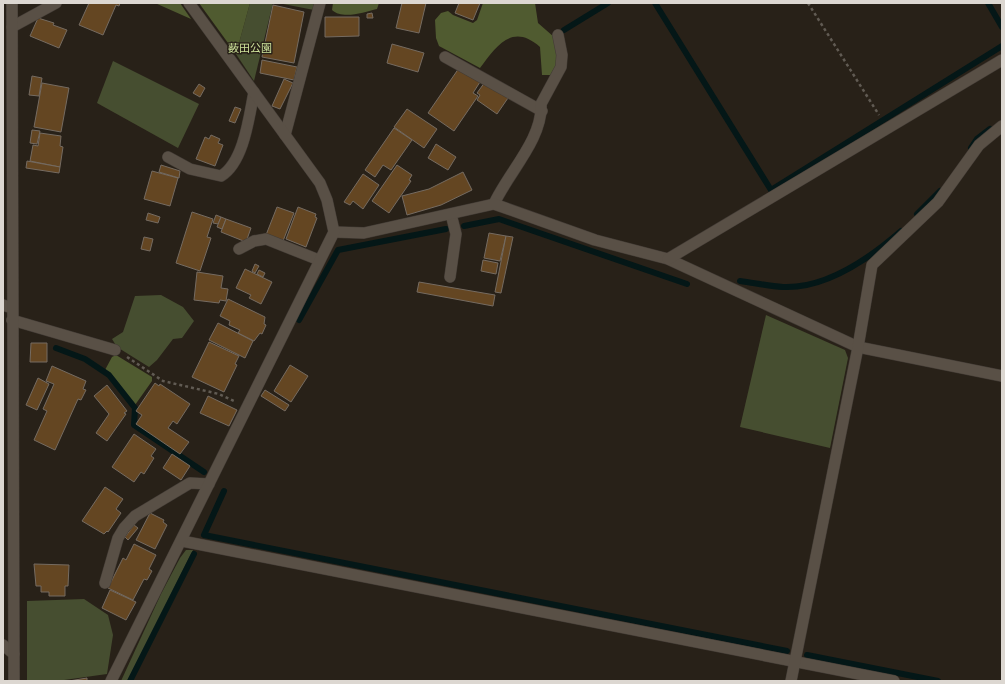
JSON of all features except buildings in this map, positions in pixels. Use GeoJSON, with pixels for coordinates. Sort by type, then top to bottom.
{"type":"FeatureCollection","features":[{"type":"Feature","properties":{"kind":"street"},"geometry":{"type":"LineString","coordinates":[[12,3],[8,307],[12,320],[14,681]]}},
{"type":"Feature","properties":{"kind":"street"},"geometry":{"type":"LineString","coordinates":[[12,27],[56,3]]}},
{"type":"Feature","properties":{"kind":"street"},"geometry":{"type":"LineString","coordinates":[[111,681],[182,541],[334,232],[320,183],[189,3]]}},
{"type":"Feature","properties":{"kind":"street"},"geometry":{"type":"LineString","coordinates":[[285,135],[320,3]]}},
{"type":"Feature","properties":{"kind":"street"},"geometry":{"type":"LineString","coordinates":[[494,204],[500,190],[532,141],[542,111],[541,104],[561,66],[562,55],[558,35]]}},
{"type":"Feature","properties":{"kind":"street"},"geometry":{"type":"LineString","coordinates":[[445,57],[542,111]]}},
{"type":"Feature","properties":{"kind":"street"},"geometry":{"type":"LineString","coordinates":[[668,259],[752,211],[887,128],[1002,60]]}},
{"type":"Feature","properties":{"kind":"street"},"geometry":{"type":"LineString","coordinates":[[168,157],[190,169],[221,176],[229,172],[243,144],[254,92]]}},
{"type":"Feature","properties":{"kind":"street"},"geometry":{"type":"LineString","coordinates":[[791,681],[858,347],[872,265],[938,202],[979,145],[1002,126]]}},
{"type":"Feature","properties":{"kind":"street"},"geometry":{"type":"LineString","coordinates":[[334,232],[364,233],[494,204],[595,240],[668,259],[858,347],[1002,376]]}},
{"type":"Feature","properties":{"kind":"street"},"geometry":{"type":"LineString","coordinates":[[450,276],[456,234],[451,214]]}},
{"type":"Feature","properties":{"kind":"street"},"geometry":{"type":"LineString","coordinates":[[239,249],[254,241],[266,239],[319,260]]}},
{"type":"Feature","properties":{"kind":"street"},"geometry":{"type":"LineString","coordinates":[[12,320],[115,350]]}},
{"type":"Feature","properties":{"kind":"street"},"geometry":{"type":"LineString","coordinates":[[104,583],[118,538],[124,528],[135,516],[190,483],[209,484]]}},
{"type":"Feature","properties":{"kind":"street"},"geometry":{"type":"LineString","coordinates":[[182,541],[894,681]]}},
{"type":"Feature","properties":{"kind":"street"},"geometry":{"type":"LineString","coordinates":[[3,645],[14,654]]}},
{"type":"Feature","properties":{"kind":"path"},"geometry":{"type":"LineString","coordinates":[[808,3],[887,128]]}},
{"type":"Feature","properties":{"kind":"path"},"geometry":{"type":"LineString","coordinates":[[115,350],[163,381],[219,394],[247,407]]}},
{"type":"Feature","properties":{"kind":"green space"},"geometry":{"type":"Polygon","coordinates":[[[155,3],[180,3],[191,19],[155,3]]]}},
{"type":"Feature","properties":{"kind":"green space"},"geometry":{"type":"Polygon","coordinates":[[[199,3],[250,3],[236,54],[199,3]]]}},
{"type":"Feature","properties":{"kind":"green space","name":"薮田公園"},"geometry":{"type":"Polygon","coordinates":[[[250,3],[273,3],[254,81],[236,54],[250,3]]]}},
{"type":"Feature","properties":{"kind":"green space"},"geometry":{"type":"Polygon","coordinates":[[[278,3],[316,3],[314,10],[278,3]]]}},
{"type":"Feature","properties":{"kind":"green space"},"geometry":{"type":"Polygon","coordinates":[[[333,3],[379,3],[377,9],[348,15],[337,13],[332,10],[333,3]]]}},
{"type":"Feature","properties":{"kind":"green space"},"geometry":{"type":"Polygon","coordinates":[[[483,3],[535,3],[538,23],[554,37],[558,50],[557,68],[551,75],[542,75],[540,47],[530,40],[521,37],[513,37],[506,40],[492,52],[480,68],[439,46],[436,38],[435,20],[441,13],[448,11],[453,15],[473,23],[477,20],[483,3]]]}},
{"type":"Feature","properties":{"kind":"green space"},"geometry":{"type":"Polygon","coordinates":[[[113,61],[199,104],[178,148],[97,103],[113,61]]]}},
{"type":"Feature","properties":{"kind":"green space"},"geometry":{"type":"Polygon","coordinates":[[[161,295],[183,307],[194,321],[182,338],[173,339],[157,360],[149,367],[117,347],[112,339],[123,332],[135,296],[161,295]]]}},
{"type":"Feature","properties":{"kind":"green space"},"geometry":{"type":"Polygon","coordinates":[[[766,315],[845,350],[848,358],[830,448],[740,427],[766,315]]]}},
{"type":"Feature","properties":{"kind":"green space"},"geometry":{"type":"Polygon","coordinates":[[[116,355],[152,377],[152,381],[135,405],[110,373],[105,370],[112,357],[116,355]]]}},
{"type":"Feature","properties":{"kind":"green space"},"geometry":{"type":"Polygon","coordinates":[[[186,550],[193,550],[128,681],[121,681],[161,594],[180,558],[186,550]]]}},
{"type":"Feature","properties":{"kind":"green space"},"geometry":{"type":"Polygon","coordinates":[[[84,599],[108,615],[113,635],[107,674],[57,681],[27,681],[27,601],[84,599]]]}},
{"type":"Feature","properties":{"kind":"waterway"},"geometry":{"type":"LineString","coordinates":[[564,30],[608,3]]}},
{"type":"Feature","properties":{"kind":"waterway"},"geometry":{"type":"LineString","coordinates":[[655,3],[771,190],[1002,46]]}},
{"type":"Feature","properties":{"kind":"waterway"},"geometry":{"type":"LineString","coordinates":[[988,3],[1002,27]]}},
{"type":"Feature","properties":{"kind":"waterway"},"geometry":{"type":"LineString","coordinates":[[971,148],[977,139],[990,129]]}},
{"type":"Feature","properties":{"kind":"waterway"},"geometry":{"type":"LineString","coordinates":[[917,214],[940,191]]}},
{"type":"Feature","properties":{"kind":"waterway"},"geometry":{"type":"LineString","coordinates":[[464,226],[499,219],[687,284]]}},
{"type":"Feature","properties":{"kind":"waterway"},"geometry":{"type":"LineString","coordinates":[[299,320],[338,250],[446,229]]}},
{"type":"Feature","properties":{"kind":"waterway"},"geometry":{"type":"LineString","coordinates":[[740,281],[783,287],[816,283],[847,270],[862,261],[901,231]]}},
{"type":"Feature","properties":{"kind":"waterway"},"geometry":{"type":"LineString","coordinates":[[56,348],[85,359],[109,375],[135,408],[134,425],[204,472]]}},
{"type":"Feature","properties":{"kind":"waterway"},"geometry":{"type":"LineString","coordinates":[[224,491],[204,535],[787,651]]}},
{"type":"Feature","properties":{"kind":"waterway"},"geometry":{"type":"LineString","coordinates":[[130,681],[194,554]]}},
{"type":"Feature","properties":{"kind":"waterway"},"geometry":{"type":"LineString","coordinates":[[807,655],[938,681]]}}]}
